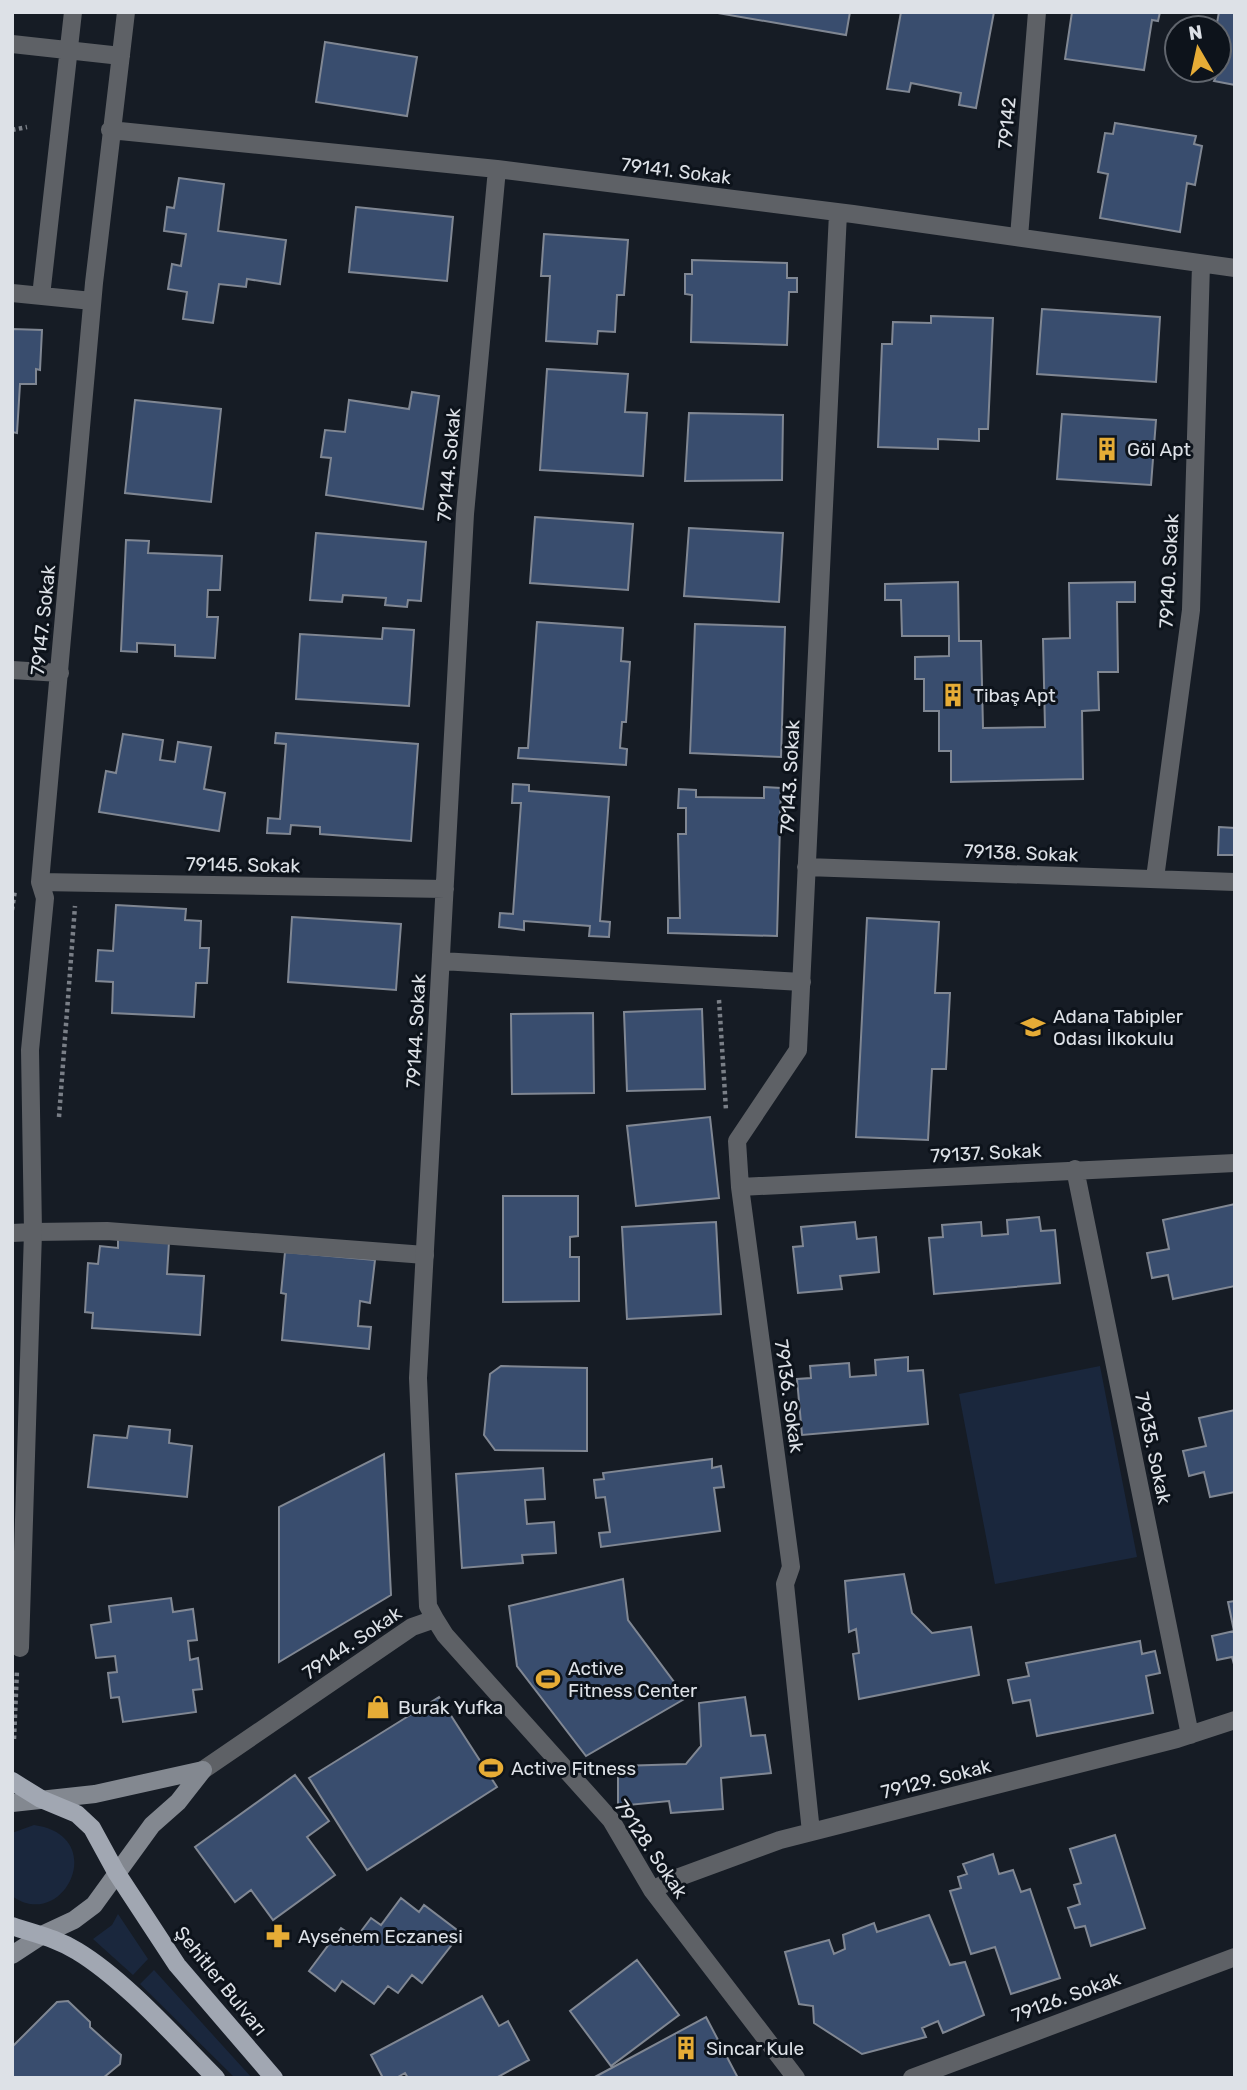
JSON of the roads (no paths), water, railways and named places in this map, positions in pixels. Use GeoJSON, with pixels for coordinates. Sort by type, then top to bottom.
{"type":"FeatureCollection","features":[{"type":"Feature","properties":{"kind":"main road"},"geometry":{"type":"LineString","coordinates":[[12,1803],[95,1794],[203,1770]]}},
{"type":"Feature","properties":{"kind":"main road"},"geometry":{"type":"LineString","coordinates":[[12,1955],[44,1934],[74,1920],[94,1905],[152,1825],[178,1802],[203,1770]]}},
{"type":"Feature","properties":{"kind":"main road"},"geometry":{"type":"LineString","coordinates":[[12,1781],[41,1799]]}},
{"type":"Feature","properties":{"kind":"main road","name":"Şehitler Bulvarı"},"geometry":{"type":"LineString","coordinates":[[41,1799],[77,1814],[92,1828],[116,1872],[177,1965],[274,2078]]}},
{"type":"Feature","properties":{"kind":"main road"},"geometry":{"type":"LineString","coordinates":[[12,1926],[44,1934],[79,1952],[127,1991],[216,2078]]}},
{"type":"Feature","properties":{"kind":"street"},"geometry":{"type":"LineString","coordinates":[[41,296],[73,12]]}},
{"type":"Feature","properties":{"kind":"street","name":"79147. Sokak"},"geometry":{"type":"LineString","coordinates":[[20,1648],[33,1232],[30,1050],[45,898],[40,883],[92,302],[110,130],[126,12]]}},
{"type":"Feature","properties":{"kind":"street","name":"79142"},"geometry":{"type":"LineString","coordinates":[[1019,237],[1037,12]]}},
{"type":"Feature","properties":{"kind":"street"},"geometry":{"type":"LineString","coordinates":[[12,44],[69,48],[121,56]]}},
{"type":"Feature","properties":{"kind":"street","name":"79141. Sokak"},"geometry":{"type":"LineString","coordinates":[[110,130],[497,169],[1235,268]]}},
{"type":"Feature","properties":{"kind":"street","name":"79144. Sokak"},"geometry":{"type":"LineString","coordinates":[[203,1770],[412,1627],[435,1619],[428,1606],[418,1378],[465,514],[497,169]]}},
{"type":"Feature","properties":{"kind":"street","name":"79143. Sokak"},"geometry":{"type":"LineString","coordinates":[[802,982],[838,213]]}},
{"type":"Feature","properties":{"kind":"street","name":"79140. Sokak"},"geometry":{"type":"LineString","coordinates":[[1155,878],[1191,610],[1201,264]]}},
{"type":"Feature","properties":{"kind":"street"},"geometry":{"type":"LineString","coordinates":[[12,293],[92,302]]}},
{"type":"Feature","properties":{"kind":"street"},"geometry":{"type":"LineString","coordinates":[[12,670],[60,673]]}},
{"type":"Feature","properties":{"kind":"street","name":"79138. Sokak"},"geometry":{"type":"LineString","coordinates":[[806,867],[1235,882]]}},
{"type":"Feature","properties":{"kind":"street","name":"79145. Sokak"},"geometry":{"type":"LineString","coordinates":[[40,883],[445,889]]}},
{"type":"Feature","properties":{"kind":"street"},"geometry":{"type":"LineString","coordinates":[[441,961],[802,982]]}},
{"type":"Feature","properties":{"kind":"street","name":"79136. Sokak"},"geometry":{"type":"LineString","coordinates":[[802,982],[798,1050],[737,1141],[740,1187],[791,1567],[785,1584],[811,1832]]}},
{"type":"Feature","properties":{"kind":"street"},"geometry":{"type":"LineString","coordinates":[[12,1055],[30,1050]]}},
{"type":"Feature","properties":{"kind":"street","name":"79137. Sokak"},"geometry":{"type":"LineString","coordinates":[[740,1187],[1235,1163]]}},
{"type":"Feature","properties":{"kind":"street","name":"79135. Sokak"},"geometry":{"type":"LineString","coordinates":[[1075,1169],[1190,1735]]}},
{"type":"Feature","properties":{"kind":"street"},"geometry":{"type":"LineString","coordinates":[[12,1233],[107,1231],[425,1255]]}},
{"type":"Feature","properties":{"kind":"street","name":"79128. Sokak"},"geometry":{"type":"LineString","coordinates":[[435,1619],[445,1634],[611,1820],[652,1890],[796,2078]]}},
{"type":"Feature","properties":{"kind":"street","name":"79129. Sokak"},"geometry":{"type":"LineString","coordinates":[[652,1890],[674,1879],[811,1832],[1190,1735],[1235,1720]]}},
{"type":"Feature","properties":{"kind":"street","name":"79126. Sokak"},"geometry":{"type":"LineString","coordinates":[[912,2078],[1235,1957]]}},
{"type":"Feature","properties":{"kind":"place","name":"Göl Apt"},"geometry":{"type":"Point","coordinates":[1107,449]}},
{"type":"Feature","properties":{"kind":"place","name":"Tibaş Apt"},"geometry":{"type":"Point","coordinates":[953,695]}},
{"type":"Feature","properties":{"kind":"place","name":"Adana Tabipler Odası İlkokulu"},"geometry":{"type":"Point","coordinates":[1033,1027]}},
{"type":"Feature","properties":{"kind":"place","name":"Active Fitness Center"},"geometry":{"type":"Point","coordinates":[548,1679]}},
{"type":"Feature","properties":{"kind":"place","name":"Burak Yufka"},"geometry":{"type":"Point","coordinates":[378,1707]}},
{"type":"Feature","properties":{"kind":"place","name":"Active Fitness"},"geometry":{"type":"Point","coordinates":[491,1768]}},
{"type":"Feature","properties":{"kind":"place","name":"Aysenem Eczanesi"},"geometry":{"type":"Point","coordinates":[278,1936]}},
{"type":"Feature","properties":{"kind":"place","name":"Sincar Kule"},"geometry":{"type":"Point","coordinates":[686,2048]}}]}
